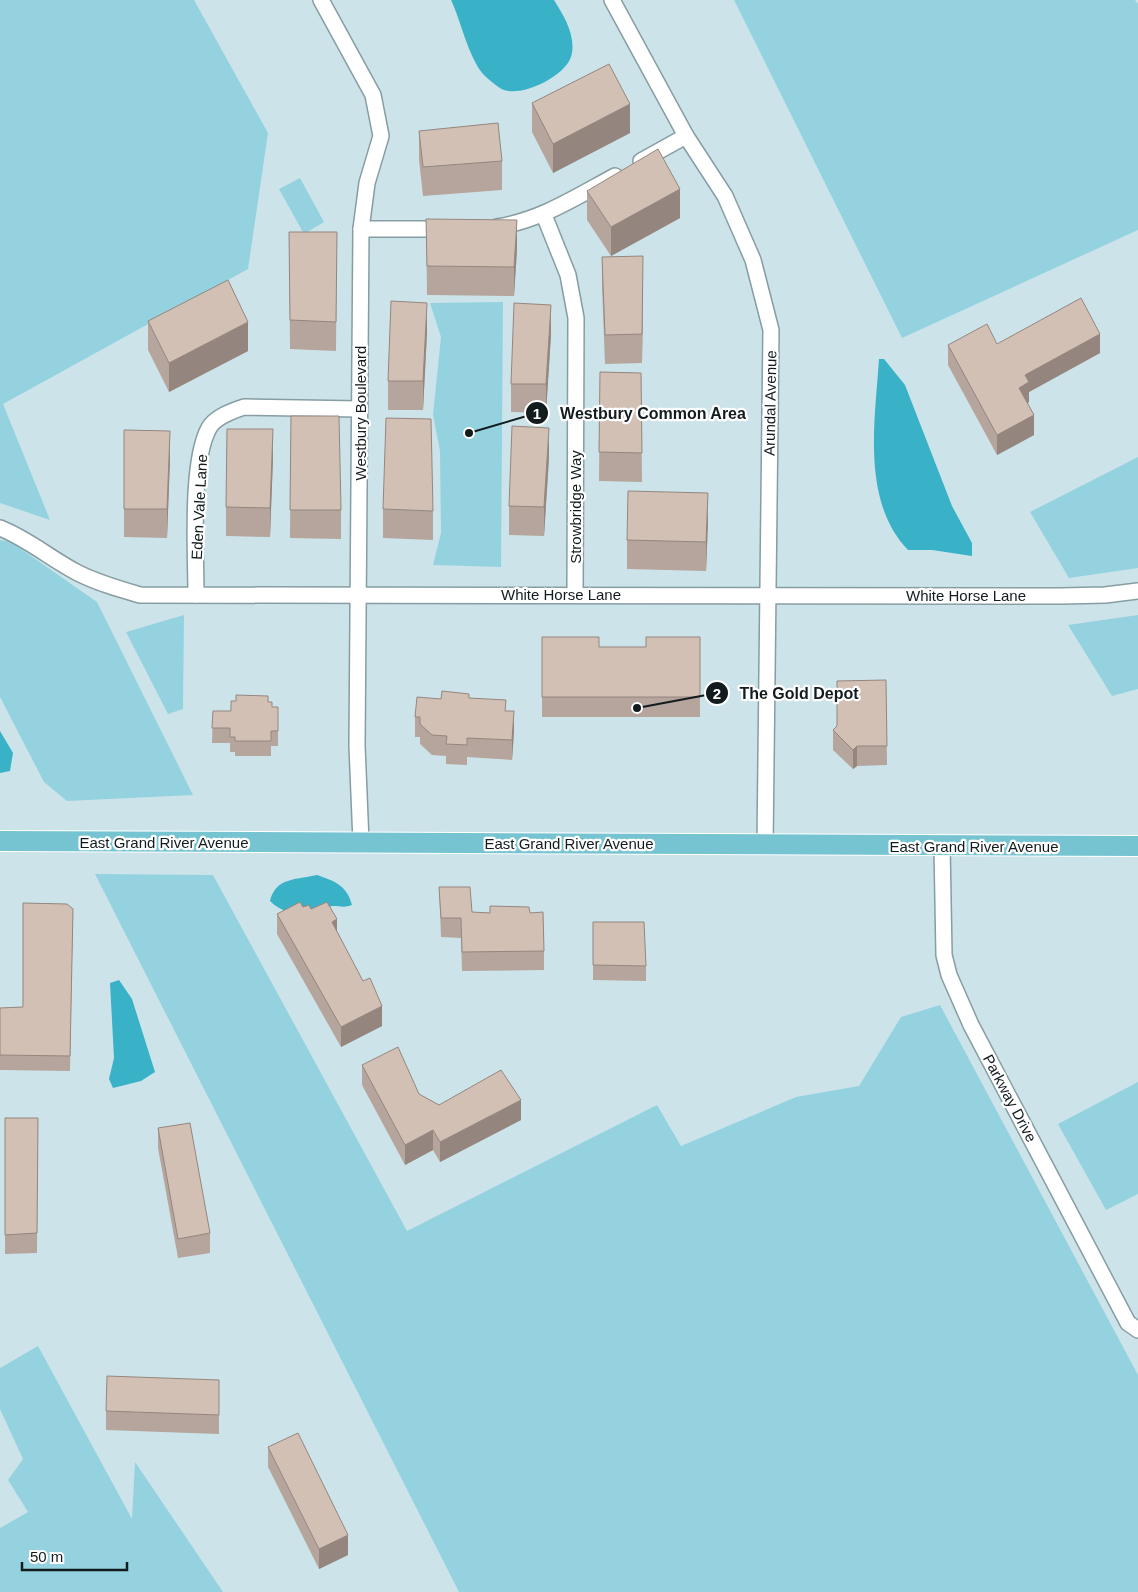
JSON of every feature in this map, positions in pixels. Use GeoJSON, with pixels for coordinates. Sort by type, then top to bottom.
{"type":"FeatureCollection","features":[{"type":"Feature","properties":{"kind":"main road","name":"East Grand River Avenue"},"geometry":{"type":"LineString","coordinates":[[0,841],[1138,846]]}},
{"type":"Feature","properties":{"kind":"street","name":"Westbury Boulevard"},"geometry":{"type":"LineString","coordinates":[[321,0],[373,94],[381,136],[367,183],[361,228],[357,746],[361,842]]}},
{"type":"Feature","properties":{"kind":"street","name":"Arundal Avenue"},"geometry":{"type":"LineString","coordinates":[[612,0],[686,136],[730,205],[753,260],[771,330],[765,845]]}},
{"type":"Feature","properties":{"kind":"street"},"geometry":{"type":"LineString","coordinates":[[482,230],[521,224],[544,215],[686,136]]}},
{"type":"Feature","properties":{"kind":"street","name":"Strowbridge Way"},"geometry":{"type":"LineString","coordinates":[[544,215],[568,274],[576,318],[575,594]]}},
{"type":"Feature","properties":{"kind":"street"},"geometry":{"type":"LineString","coordinates":[[361,228],[464,230]]}},
{"type":"Feature","properties":{"kind":"street","name":"Eden Vale Lane"},"geometry":{"type":"LineString","coordinates":[[196,595],[198,466],[203,443],[210,427],[228,413],[244,407],[360,409]]}},
{"type":"Feature","properties":{"kind":"street","name":"White Horse Lane"},"geometry":{"type":"LineString","coordinates":[[0,528],[17,534],[78,572],[109,586],[140,595],[1061,596],[1105,595],[1138,591]]}},
{"type":"Feature","properties":{"kind":"street","name":"Parkway Drive"},"geometry":{"type":"LineString","coordinates":[[942,846],[944,955],[949,975],[971,1025],[1128,1323],[1138,1330]]}},
{"type":"Feature","properties":{"kind":"shaded area"},"geometry":{"type":"Polygon","coordinates":[[[0,0],[194,0],[268,133],[248,269],[3,404],[50,520],[0,503],[0,0]]]}},
{"type":"Feature","properties":{"kind":"shaded area"},"geometry":{"type":"Polygon","coordinates":[[[451,0],[554,0],[565,19],[572,39],[572,53],[569,61],[554,76],[533,87],[512,91],[502,89],[485,76],[478,67],[451,0]]]}},
{"type":"Feature","properties":{"kind":"shaded area"},"geometry":{"type":"Polygon","coordinates":[[[734,0],[1135,0],[1138,4],[1138,230],[902,338],[734,0]]]}},
{"type":"Feature","properties":{"kind":"shaded area"},"geometry":{"type":"Polygon","coordinates":[[[300,178],[324,222],[304,234],[279,189],[300,178]]]}},
{"type":"Feature","properties":{"kind":"shaded area"},"geometry":{"type":"Polygon","coordinates":[[[503,302],[501,567],[433,565],[441,533],[440,451],[433,415],[441,337],[430,303],[503,302]]]}},
{"type":"Feature","properties":{"kind":"shaded area"},"geometry":{"type":"Polygon","coordinates":[[[879,359],[884,359],[905,385],[952,506],[972,543],[972,556],[932,550],[908,550],[893,530],[883,508],[877,484],[874,459],[875,408],[879,359]]]}},
{"type":"Feature","properties":{"kind":"shaded area"},"geometry":{"type":"Polygon","coordinates":[[[1138,457],[1138,568],[1069,578],[1030,512],[1138,457]]]}},
{"type":"Feature","properties":{"kind":"shaded area"},"geometry":{"type":"Polygon","coordinates":[[[0,540],[11,542],[97,602],[193,795],[67,801],[44,782],[0,697],[0,540]]]}},
{"type":"Feature","properties":{"kind":"shaded area"},"geometry":{"type":"Polygon","coordinates":[[[184,615],[183,709],[168,714],[126,632],[184,615]]]}},
{"type":"Feature","properties":{"kind":"shaded area"},"geometry":{"type":"Polygon","coordinates":[[[1138,615],[1138,689],[1112,696],[1068,625],[1138,615]]]}},
{"type":"Feature","properties":{"kind":"shaded area"},"geometry":{"type":"Polygon","coordinates":[[[0,731],[13,753],[10,771],[0,773],[0,731]]]}},
{"type":"Feature","properties":{"kind":"shaded area"},"geometry":{"type":"Polygon","coordinates":[[[95,874],[213,875],[407,1231],[657,1105],[681,1146],[796,1097],[859,1086],[901,1017],[940,1005],[1138,1375],[1138,1592],[459,1592],[95,874]]]}},
{"type":"Feature","properties":{"kind":"shaded area"},"geometry":{"type":"Polygon","coordinates":[[[317,875],[343,888],[350,898],[352,905],[345,907],[331,906],[318,912],[298,914],[280,909],[270,901],[273,893],[282,884],[294,879],[317,875]]]}},
{"type":"Feature","properties":{"kind":"shaded area"},"geometry":{"type":"Polygon","coordinates":[[[119,980],[132,999],[155,1072],[141,1081],[113,1088],[109,1079],[114,1058],[110,983],[119,980]]]}},
{"type":"Feature","properties":{"kind":"shaded area"},"geometry":{"type":"Polygon","coordinates":[[[1138,1082],[1138,1194],[1106,1210],[1058,1124],[1138,1082]]]}},
{"type":"Feature","properties":{"kind":"shaded area"},"geometry":{"type":"Polygon","coordinates":[[[38,1346],[132,1519],[135,1462],[223,1592],[0,1592],[0,1528],[28,1512],[8,1480],[23,1459],[0,1409],[0,1368],[38,1346]]]}},
{"type":"Feature","properties":{"kind":"building"},"geometry":{"type":"Polygon","coordinates":[[[609,64],[630,104],[553,144],[532,103],[609,64]]]}},
{"type":"Feature","properties":{"kind":"building"},"geometry":{"type":"Polygon","coordinates":[[[498,123],[502,161],[423,167],[419,131],[498,123]]]}},
{"type":"Feature","properties":{"kind":"building"},"geometry":{"type":"Polygon","coordinates":[[[658,149],[680,189],[611,227],[587,191],[658,149]]]}},
{"type":"Feature","properties":{"kind":"building"},"geometry":{"type":"Polygon","coordinates":[[[426,219],[517,220],[514,267],[427,266],[426,219]]]}},
{"type":"Feature","properties":{"kind":"building"},"geometry":{"type":"Polygon","coordinates":[[[289,232],[337,232],[336,322],[290,320],[289,232]]]}},
{"type":"Feature","properties":{"kind":"building"},"geometry":{"type":"Polygon","coordinates":[[[643,256],[642,334],[605,335],[602,257],[643,256]]]}},
{"type":"Feature","properties":{"kind":"building"},"geometry":{"type":"Polygon","coordinates":[[[228,280],[248,322],[169,363],[148,321],[228,280]]]}},
{"type":"Feature","properties":{"kind":"building"},"geometry":{"type":"Polygon","coordinates":[[[1081,298],[1100,334],[1025,375],[1029,382],[1019,388],[1034,415],[997,435],[948,345],[987,324],[997,344],[1081,298]]]}},
{"type":"Feature","properties":{"kind":"building"},"geometry":{"type":"Polygon","coordinates":[[[391,301],[427,303],[423,381],[388,381],[391,301]]]}},
{"type":"Feature","properties":{"kind":"building"},"geometry":{"type":"Polygon","coordinates":[[[514,303],[551,305],[546,384],[511,384],[514,303]]]}},
{"type":"Feature","properties":{"kind":"building"},"geometry":{"type":"Polygon","coordinates":[[[600,372],[641,373],[642,453],[599,452],[600,372]]]}},
{"type":"Feature","properties":{"kind":"building"},"geometry":{"type":"Polygon","coordinates":[[[291,416],[339,416],[341,510],[290,510],[291,416]]]}},
{"type":"Feature","properties":{"kind":"building"},"geometry":{"type":"Polygon","coordinates":[[[386,418],[431,419],[433,511],[383,509],[386,418]]]}},
{"type":"Feature","properties":{"kind":"building"},"geometry":{"type":"Polygon","coordinates":[[[512,426],[549,428],[544,507],[509,506],[512,426]]]}},
{"type":"Feature","properties":{"kind":"building"},"geometry":{"type":"Polygon","coordinates":[[[227,429],[273,429],[270,508],[226,507],[227,429]]]}},
{"type":"Feature","properties":{"kind":"building"},"geometry":{"type":"Polygon","coordinates":[[[124,430],[170,431],[167,509],[124,509],[124,430]]]}},
{"type":"Feature","properties":{"kind":"building"},"geometry":{"type":"Polygon","coordinates":[[[628,491],[708,493],[706,542],[627,540],[628,491]]]}},
{"type":"Feature","properties":{"kind":"building"},"geometry":{"type":"Polygon","coordinates":[[[542,637],[599,637],[599,647],[646,647],[646,637],[700,637],[700,697],[542,697],[542,637]]]}},
{"type":"Feature","properties":{"kind":"building"},"geometry":{"type":"Polygon","coordinates":[[[886,680],[887,746],[857,746],[853,750],[833,730],[837,726],[837,681],[886,680]]]}},
{"type":"Feature","properties":{"kind":"building"},"geometry":{"type":"Polygon","coordinates":[[[442,691],[469,694],[469,698],[506,700],[505,711],[514,711],[512,740],[467,738],[467,745],[446,744],[447,736],[432,735],[420,724],[420,717],[415,717],[417,697],[441,699],[442,691]]]}},
{"type":"Feature","properties":{"kind":"building"},"geometry":{"type":"Polygon","coordinates":[[[236,695],[268,696],[268,702],[272,702],[272,707],[278,707],[278,731],[271,731],[271,741],[235,741],[235,737],[230,737],[230,728],[212,728],[213,711],[231,711],[231,701],[236,701],[236,695]]]}},
{"type":"Feature","properties":{"kind":"building"},"geometry":{"type":"Polygon","coordinates":[[[439,887],[470,887],[472,912],[490,913],[490,906],[529,907],[530,913],[543,912],[544,951],[462,952],[461,918],[441,918],[439,887]]]}},
{"type":"Feature","properties":{"kind":"building"},"geometry":{"type":"Polygon","coordinates":[[[300,902],[303,907],[309,905],[311,909],[327,902],[337,919],[332,922],[363,981],[370,978],[382,1006],[341,1027],[277,914],[300,902]]]}},
{"type":"Feature","properties":{"kind":"building"},"geometry":{"type":"Polygon","coordinates":[[[23,903],[67,904],[73,909],[70,1056],[0,1055],[0,1008],[23,1007],[23,903]]]}},
{"type":"Feature","properties":{"kind":"building"},"geometry":{"type":"Polygon","coordinates":[[[593,922],[644,922],[646,966],[593,965],[593,922]]]}},
{"type":"Feature","properties":{"kind":"building"},"geometry":{"type":"Polygon","coordinates":[[[398,1047],[419,1094],[439,1105],[501,1070],[521,1100],[440,1142],[433,1130],[405,1145],[362,1065],[398,1047]]]}},
{"type":"Feature","properties":{"kind":"building"},"geometry":{"type":"Polygon","coordinates":[[[5,1118],[38,1118],[37,1233],[5,1235],[5,1118]]]}},
{"type":"Feature","properties":{"kind":"building"},"geometry":{"type":"Polygon","coordinates":[[[190,1123],[210,1233],[178,1239],[158,1128],[190,1123]]]}},
{"type":"Feature","properties":{"kind":"building"},"geometry":{"type":"Polygon","coordinates":[[[107,1376],[219,1380],[219,1415],[106,1411],[107,1376]]]}},
{"type":"Feature","properties":{"kind":"building"},"geometry":{"type":"Polygon","coordinates":[[[298,1433],[348,1535],[319,1549],[268,1447],[298,1433]]]}},
{"type":"Feature","properties":{"kind":"place","name":"Westbury Common Area"},"geometry":{"type":"Point","coordinates":[469,433]}},
{"type":"Feature","properties":{"kind":"place","name":"The Gold Depot"},"geometry":{"type":"Point","coordinates":[637,708]}}]}
